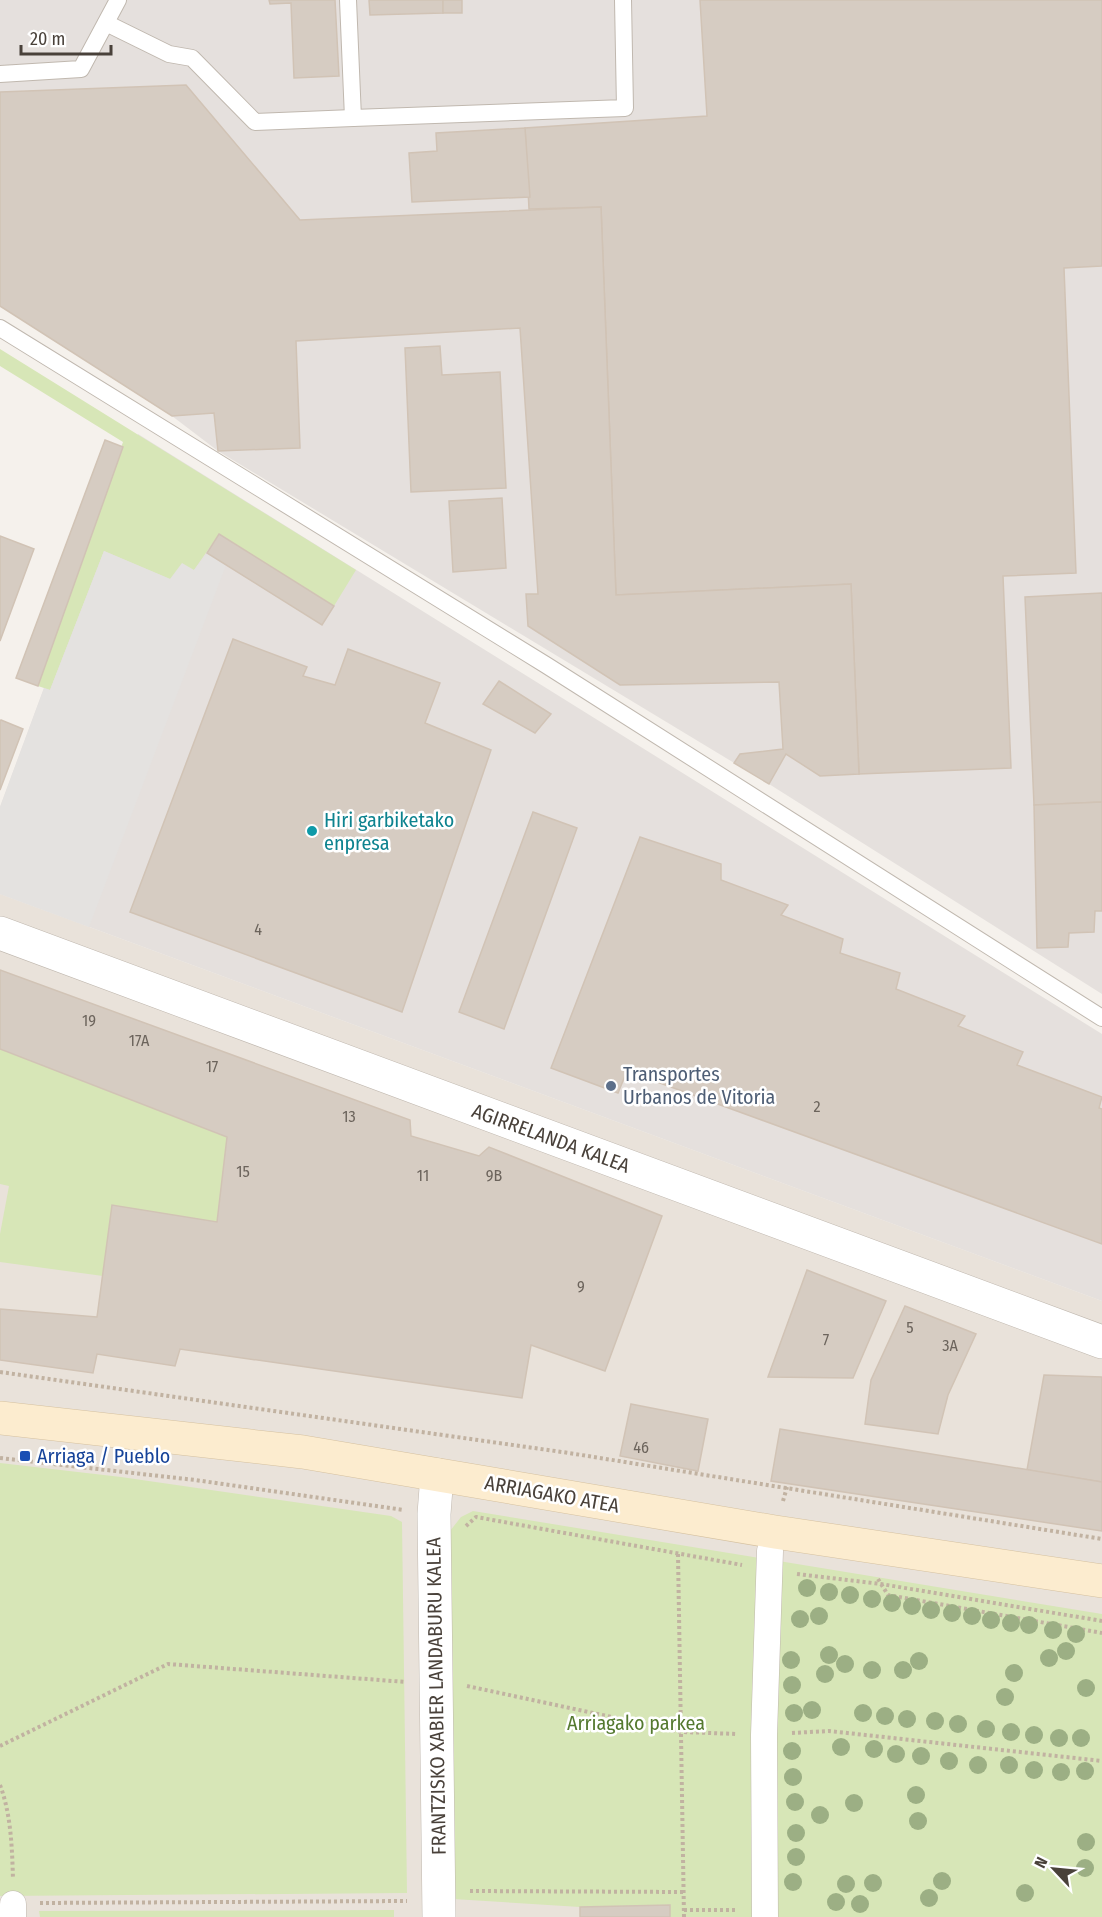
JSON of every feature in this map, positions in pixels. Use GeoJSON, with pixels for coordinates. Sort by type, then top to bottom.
{"type":"FeatureCollection","features":[{"type":"Feature","properties":{"kind":"main road","name":"ARRIAGAKO ATEA"},"geometry":{"type":"LineString","coordinates":[[0,1418],[303,1452],[775,1532],[1102,1581]]}},
{"type":"Feature","properties":{"kind":"street","name":"AGIRRELANDA KALEA"},"geometry":{"type":"LineString","coordinates":[[0,933],[1102,1342]]}},
{"type":"Feature","properties":{"kind":"street","name":"FRANTZISKO XABIER LANDABURU KALEA"},"geometry":{"type":"LineString","coordinates":[[425,1909],[434,1515],[437,1475]]}},
{"type":"Feature","properties":{"kind":"street"},"geometry":{"type":"LineString","coordinates":[[765,1913],[769,1561]]}},
{"type":"Feature","properties":{"kind":"lane"},"geometry":{"type":"LineString","coordinates":[[0,74],[81,69],[118,0]]}},
{"type":"Feature","properties":{"kind":"lane"},"geometry":{"type":"LineString","coordinates":[[348,0],[353,118]]}},
{"type":"Feature","properties":{"kind":"lane"},"geometry":{"type":"LineString","coordinates":[[106,23],[169,54],[192,58],[255,122],[625,108],[623,0]]}},
{"type":"Feature","properties":{"kind":"lane"},"geometry":{"type":"LineString","coordinates":[[0,328],[546,665],[1102,1018]]}},
{"type":"Feature","properties":{"kind":"path"},"geometry":{"type":"LineString","coordinates":[[0,1372],[569,1453],[1102,1539]]}},
{"type":"Feature","properties":{"kind":"path"},"geometry":{"type":"LineString","coordinates":[[0,1458],[195,1480],[434,1515],[465,1526],[476,1518],[678,1554],[769,1561],[881,1584],[1102,1621]]}},
{"type":"Feature","properties":{"kind":"path"},"geometry":{"type":"LineString","coordinates":[[678,1554],[684,1917]]}},
{"type":"Feature","properties":{"kind":"path"},"geometry":{"type":"LineString","coordinates":[[876,1576],[888,1595],[1102,1633]]}},
{"type":"Feature","properties":{"kind":"path"},"geometry":{"type":"LineString","coordinates":[[0,1746],[168,1664],[412,1683]]}},
{"type":"Feature","properties":{"kind":"path"},"geometry":{"type":"LineString","coordinates":[[0,1785],[6,1800],[12,1850],[13,1910],[425,1909]]}},
{"type":"Feature","properties":{"kind":"path"},"geometry":{"type":"LineString","coordinates":[[463,1891],[684,1892]]}},
{"type":"Feature","properties":{"kind":"path"},"geometry":{"type":"LineString","coordinates":[[684,1910],[765,1913]]}},
{"type":"Feature","properties":{"kind":"shaded area"},"geometry":{"type":"Polygon","coordinates":[[[0,0],[1102,0],[1102,994],[769,784],[218,451],[172,416],[0,306],[0,0]]]}},
{"type":"Feature","properties":{"kind":"shaded area"},"geometry":{"type":"Polygon","coordinates":[[[138,434],[1102,1034],[1102,1301],[0,894],[0,807],[138,434]]]}},
{"type":"Feature","properties":{"kind":"shaded area"},"geometry":{"type":"Polygon","coordinates":[[[104,551],[170,579],[182,563],[194,570],[207,553],[226,565],[89,927],[0,894],[0,807],[44,688],[50,690],[104,551]]]}},
{"type":"Feature","properties":{"kind":"shaded area"},"geometry":{"type":"Polygon","coordinates":[[[0,894],[1102,1301],[1102,1917],[0,1917],[0,894]]]}},
{"type":"Feature","properties":{"kind":"green space"},"geometry":{"type":"Polygon","coordinates":[[[0,349],[356,570],[334,606],[219,534],[194,570],[170,579],[104,551],[50,690],[38,686],[123,442],[0,366],[0,349]]]}},
{"type":"Feature","properties":{"kind":"green space"},"geometry":{"type":"Polygon","coordinates":[[[0,1049],[227,1137],[217,1222],[103,1276],[0,1262],[0,1234],[9,1186],[0,1184],[0,1049]]]}},
{"type":"Feature","properties":{"kind":"green space"},"geometry":{"type":"Polygon","coordinates":[[[0,1463],[121,1477],[391,1516],[402,1522],[407,1893],[0,1896],[0,1463]]]}},
{"type":"Feature","properties":{"kind":"green space","name":"Arriagako parkea"},"geometry":{"type":"Polygon","coordinates":[[[473,1511],[1102,1614],[1102,1917],[670,1917],[670,1905],[580,1907],[453,1899],[450,1531],[461,1517],[473,1511]]]}},
{"type":"Feature","properties":{"kind":"green space"},"geometry":{"type":"Polygon","coordinates":[[[394,1910],[394,1917],[40,1917],[39,1911],[394,1910]]]}},
{"type":"Feature","properties":{"kind":"building"},"geometry":{"type":"Polygon","coordinates":[[[269,0],[335,0],[339,76],[294,78],[291,3],[270,4],[269,0]]]}},
{"type":"Feature","properties":{"kind":"building"},"geometry":{"type":"Polygon","coordinates":[[[369,0],[443,0],[443,13],[370,15],[369,0]]]}},
{"type":"Feature","properties":{"kind":"building"},"geometry":{"type":"Polygon","coordinates":[[[443,0],[462,0],[462,13],[443,13],[443,0]]]}},
{"type":"Feature","properties":{"kind":"building"},"geometry":{"type":"Polygon","coordinates":[[[700,0],[1102,0],[1102,266],[1064,268],[1076,573],[1003,576],[1011,768],[859,774],[851,584],[616,595],[601,207],[529,209],[525,128],[707,116],[700,0]]]}},
{"type":"Feature","properties":{"kind":"building"},"geometry":{"type":"Polygon","coordinates":[[[186,85],[300,220],[601,207],[616,595],[851,584],[859,774],[820,776],[786,754],[769,784],[734,763],[740,754],[783,749],[779,682],[620,685],[528,626],[526,594],[538,594],[520,328],[296,341],[300,448],[218,451],[214,413],[172,416],[0,306],[0,92],[186,85]]]}},
{"type":"Feature","properties":{"kind":"building"},"geometry":{"type":"Polygon","coordinates":[[[525,128],[530,197],[412,202],[409,153],[437,151],[436,133],[525,128]]]}},
{"type":"Feature","properties":{"kind":"building"},"geometry":{"type":"Polygon","coordinates":[[[440,346],[442,375],[500,372],[506,488],[411,492],[405,348],[440,346]]]}},
{"type":"Feature","properties":{"kind":"building"},"geometry":{"type":"Polygon","coordinates":[[[105,440],[123,447],[38,686],[16,678],[105,440]]]}},
{"type":"Feature","properties":{"kind":"building"},"geometry":{"type":"Polygon","coordinates":[[[502,498],[506,568],[453,572],[449,501],[502,498]]]}},
{"type":"Feature","properties":{"kind":"building"},"geometry":{"type":"Polygon","coordinates":[[[219,534],[334,606],[322,625],[207,553],[219,534]]]}},
{"type":"Feature","properties":{"kind":"building"},"geometry":{"type":"Polygon","coordinates":[[[0,536],[34,549],[0,641],[0,536]]]}},
{"type":"Feature","properties":{"kind":"building"},"geometry":{"type":"Polygon","coordinates":[[[1102,593],[1102,802],[1034,805],[1025,597],[1102,593]]]}},
{"type":"Feature","properties":{"kind":"building","name":"Hiri garbiketako enpresa"},"geometry":{"type":"Polygon","coordinates":[[[233,639],[307,667],[303,676],[335,685],[348,649],[440,683],[425,723],[491,750],[402,1012],[130,912],[233,639]]]}},
{"type":"Feature","properties":{"kind":"building"},"geometry":{"type":"Polygon","coordinates":[[[499,681],[551,714],[535,733],[483,704],[499,681]]]}},
{"type":"Feature","properties":{"kind":"building"},"geometry":{"type":"Polygon","coordinates":[[[0,721],[23,729],[0,790],[0,721]]]}},
{"type":"Feature","properties":{"kind":"building"},"geometry":{"type":"Polygon","coordinates":[[[1102,802],[1102,911],[1095,911],[1094,932],[1069,933],[1068,947],[1037,948],[1034,805],[1102,802]]]}},
{"type":"Feature","properties":{"kind":"building"},"geometry":{"type":"Polygon","coordinates":[[[533,812],[577,828],[504,1029],[459,1012],[533,812]]]}},
{"type":"Feature","properties":{"kind":"building"},"geometry":{"type":"Polygon","coordinates":[[[640,837],[721,864],[721,880],[788,905],[781,915],[843,939],[840,953],[900,973],[896,989],[965,1016],[958,1026],[1023,1052],[1017,1065],[1102,1097],[1099,1108],[1102,1109],[1102,1244],[627,1071],[618,1093],[551,1068],[640,837]]]}},
{"type":"Feature","properties":{"kind":"building"},"geometry":{"type":"Polygon","coordinates":[[[0,970],[410,1120],[411,1136],[479,1156],[489,1147],[662,1216],[605,1371],[531,1345],[522,1398],[180,1349],[175,1366],[97,1354],[93,1373],[0,1360],[0,1309],[97,1317],[112,1205],[217,1222],[227,1137],[0,1049],[0,970]]]}},
{"type":"Feature","properties":{"kind":"building"},"geometry":{"type":"Polygon","coordinates":[[[807,1270],[886,1301],[853,1378],[768,1377],[807,1270]]]}},
{"type":"Feature","properties":{"kind":"building"},"geometry":{"type":"Polygon","coordinates":[[[905,1306],[976,1334],[948,1395],[938,1434],[865,1424],[871,1380],[905,1306]]]}},
{"type":"Feature","properties":{"kind":"building"},"geometry":{"type":"Polygon","coordinates":[[[1044,1375],[1102,1377],[1102,1482],[1027,1470],[1044,1375]]]}},
{"type":"Feature","properties":{"kind":"building"},"geometry":{"type":"Polygon","coordinates":[[[631,1404],[708,1419],[698,1471],[620,1456],[631,1404]]]}},
{"type":"Feature","properties":{"kind":"building"},"geometry":{"type":"Polygon","coordinates":[[[780,1429],[1102,1482],[1102,1531],[771,1481],[780,1429]]]}},
{"type":"Feature","properties":{"kind":"building"},"geometry":{"type":"Polygon","coordinates":[[[670,1905],[670,1917],[580,1917],[580,1907],[670,1905]]]}},
{"type":"Feature","properties":{"kind":"place","name":"Hiri garbiketako enpresa"},"geometry":{"type":"Point","coordinates":[312,831]}},
{"type":"Feature","properties":{"kind":"place","name":"Transportes Urbanos de Vitoria"},"geometry":{"type":"Point","coordinates":[611,1086]}},
{"type":"Feature","properties":{"kind":"place","name":"Arriaga / Pueblo"},"geometry":{"type":"Point","coordinates":[25,1456]}}]}
